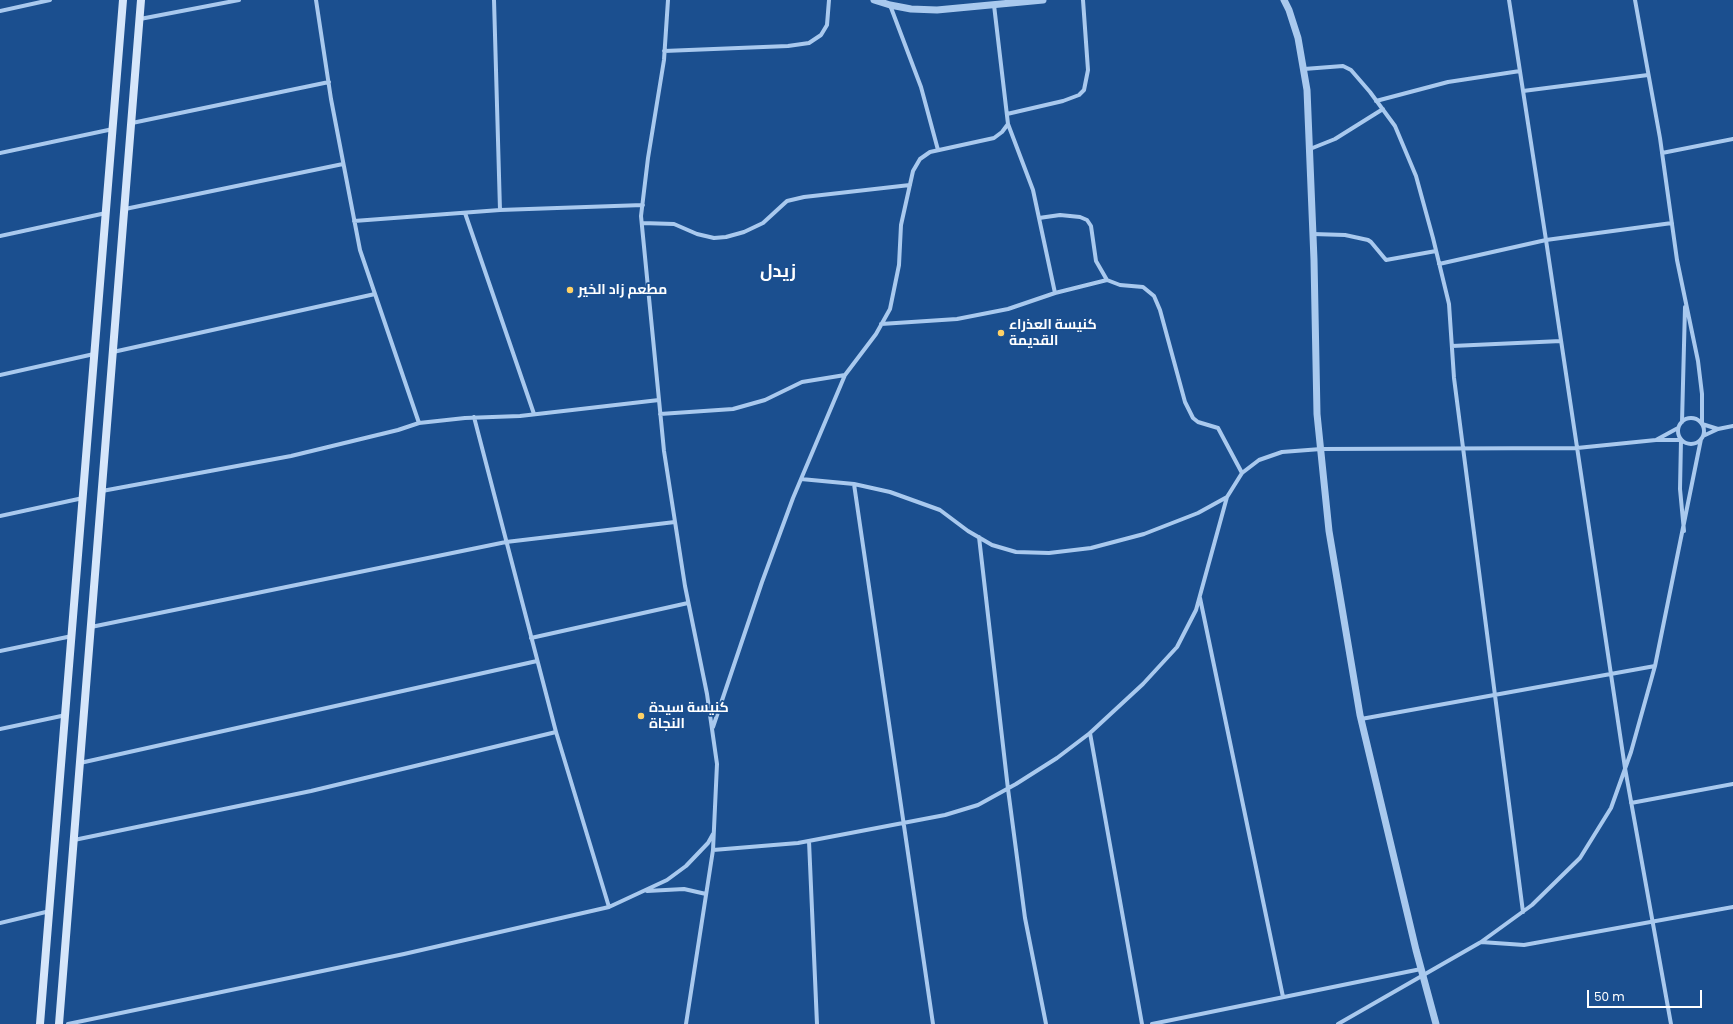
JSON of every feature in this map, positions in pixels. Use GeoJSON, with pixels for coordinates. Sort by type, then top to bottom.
{"type":"FeatureCollection","features":[{"type":"Feature","properties":{"kind":"main road"},"geometry":{"type":"LineString","coordinates":[[40,1024],[123,0]]}},
{"type":"Feature","properties":{"kind":"main road"},"geometry":{"type":"LineString","coordinates":[[59,1024],[141,0]]}},
{"type":"Feature","properties":{"kind":"street"},"geometry":{"type":"LineString","coordinates":[[0,10],[50,0]]}},
{"type":"Feature","properties":{"kind":"street"},"geometry":{"type":"LineString","coordinates":[[140,19],[239,0]]}},
{"type":"Feature","properties":{"kind":"street"},"geometry":{"type":"LineString","coordinates":[[316,0],[343,164],[360,250],[419,423]]}},
{"type":"Feature","properties":{"kind":"street"},"geometry":{"type":"LineString","coordinates":[[494,0],[500,210]]}},
{"type":"Feature","properties":{"kind":"street"},"geometry":{"type":"LineString","coordinates":[[668,0],[664,52],[648,158],[642,223],[660,414],[688,603],[707,694],[717,764],[714,850],[686,1024]]}},
{"type":"Feature","properties":{"kind":"street"},"geometry":{"type":"LineString","coordinates":[[664,52],[788,46],[809,43],[821,35],[827,25],[829,0]]}},
{"type":"Feature","properties":{"kind":"street"},"geometry":{"type":"LineString","coordinates":[[875,0],[890,5],[912,9],[936,10],[1043,0]]}},
{"type":"Feature","properties":{"kind":"street"},"geometry":{"type":"LineString","coordinates":[[1007,114],[1063,101],[1079,95],[1084,90],[1088,70],[1083,0]]}},
{"type":"Feature","properties":{"kind":"street"},"geometry":{"type":"LineString","coordinates":[[1284,0],[1289,10],[1298,38],[1307,90],[1313,234],[1317,414],[1329,531],[1361,719],[1436,1024]]}},
{"type":"Feature","properties":{"kind":"street"},"geometry":{"type":"LineString","coordinates":[[1509,0],[1625,768],[1671,1024]]}},
{"type":"Feature","properties":{"kind":"street"},"geometry":{"type":"LineString","coordinates":[[1338,1024],[1422,972],[1481,942],[1532,905],[1580,858],[1611,808],[1625,768],[1655,666],[1704,430],[1702,424],[1702,394],[1698,361],[1685,298],[1662,153],[1635,0]]}},
{"type":"Feature","properties":{"kind":"street"},"geometry":{"type":"LineString","coordinates":[[890,5],[921,87],[938,150]]}},
{"type":"Feature","properties":{"kind":"street"},"geometry":{"type":"LineString","coordinates":[[994,5],[1008,124],[1033,190],[1055,293]]}},
{"type":"Feature","properties":{"kind":"street"},"geometry":{"type":"LineString","coordinates":[[1304,69],[1343,66],[1351,70],[1383,109],[1395,126],[1416,176],[1436,251],[1449,304],[1454,378],[1523,912]]}},
{"type":"Feature","properties":{"kind":"street"},"geometry":{"type":"LineString","coordinates":[[1376,101],[1448,82],[1520,71]]}},
{"type":"Feature","properties":{"kind":"street"},"geometry":{"type":"LineString","coordinates":[[1523,91],[1648,75]]}},
{"type":"Feature","properties":{"kind":"street"},"geometry":{"type":"LineString","coordinates":[[132,123],[329,82]]}},
{"type":"Feature","properties":{"kind":"street"},"geometry":{"type":"LineString","coordinates":[[1310,149],[1335,139],[1383,109]]}},
{"type":"Feature","properties":{"kind":"street"},"geometry":{"type":"LineString","coordinates":[[712,729],[762,582],[801,479],[845,375],[890,309],[899,265],[901,225],[913,172],[920,159],[930,152],[994,138],[1002,132],[1008,124]]}},
{"type":"Feature","properties":{"kind":"street"},"geometry":{"type":"LineString","coordinates":[[0,153],[113,128]]}},
{"type":"Feature","properties":{"kind":"street"},"geometry":{"type":"LineString","coordinates":[[1662,153],[1733,139]]}},
{"type":"Feature","properties":{"kind":"street"},"geometry":{"type":"LineString","coordinates":[[125,209],[343,164]]}},
{"type":"Feature","properties":{"kind":"street"},"geometry":{"type":"LineString","coordinates":[[642,223],[674,224],[697,234],[714,238],[726,237],[744,232],[763,223],[787,201],[804,197],[910,185]]}},
{"type":"Feature","properties":{"kind":"street"},"geometry":{"type":"LineString","coordinates":[[354,221],[500,210],[643,205]]}},
{"type":"Feature","properties":{"kind":"street"},"geometry":{"type":"LineString","coordinates":[[0,236],[106,213]]}},
{"type":"Feature","properties":{"kind":"street"},"geometry":{"type":"LineString","coordinates":[[465,213],[534,414]]}},
{"type":"Feature","properties":{"kind":"street"},"geometry":{"type":"LineString","coordinates":[[1039,218],[1060,214],[1080,217],[1087,220],[1091,226],[1096,261],[1107,280],[1120,286],[1143,287],[1154,296],[1160,310],[1185,402],[1193,418],[1198,422],[1218,428],[1242,473]]}},
{"type":"Feature","properties":{"kind":"street"},"geometry":{"type":"LineString","coordinates":[[1439,264],[1546,240],[1672,223]]}},
{"type":"Feature","properties":{"kind":"street"},"geometry":{"type":"LineString","coordinates":[[1313,234],[1345,235],[1368,240],[1386,260],[1436,251]]}},
{"type":"Feature","properties":{"kind":"street"},"geometry":{"type":"LineString","coordinates":[[881,324],[957,319],[1008,309],[1055,293],[1107,280]]}},
{"type":"Feature","properties":{"kind":"street"},"geometry":{"type":"LineString","coordinates":[[114,352],[375,294]]}},
{"type":"Feature","properties":{"kind":"street"},"geometry":{"type":"LineString","coordinates":[[1682,422],[1685,298]]}},
{"type":"Feature","properties":{"kind":"street"},"geometry":{"type":"LineString","coordinates":[[1452,346],[1561,341]]}},
{"type":"Feature","properties":{"kind":"street"},"geometry":{"type":"LineString","coordinates":[[0,375],[95,354]]}},
{"type":"Feature","properties":{"kind":"street"},"geometry":{"type":"LineString","coordinates":[[660,414],[733,409],[765,400],[802,382],[845,375]]}},
{"type":"Feature","properties":{"kind":"street"},"geometry":{"type":"LineString","coordinates":[[102,491],[291,456],[398,430],[419,423],[474,417],[534,414],[659,400]]}},
{"type":"Feature","properties":{"kind":"street"},"geometry":{"type":"LineString","coordinates":[[474,417],[556,732],[610,907]]}},
{"type":"Feature","properties":{"kind":"street"},"geometry":{"type":"LineString","coordinates":[[1656,440],[1678,428],[1682,422],[1687,419],[1694,418],[1702,424],[1718,429]]}},
{"type":"Feature","properties":{"kind":"street"},"geometry":{"type":"LineString","coordinates":[[714,850],[741,849],[809,841],[945,815],[978,805],[1008,789],[1057,758],[1090,733],[1144,684],[1177,647],[1196,610],[1227,497],[1242,473],[1260,460],[1282,452],[1321,449],[1577,448],[1656,440],[1681,440],[1687,444],[1693,444],[1718,429],[1733,426]]}},
{"type":"Feature","properties":{"kind":"street"},"geometry":{"type":"LineString","coordinates":[[1678,428],[1678,434],[1681,440],[1680,489],[1684,531]]}},
{"type":"Feature","properties":{"kind":"street"},"geometry":{"type":"LineString","coordinates":[[801,479],[854,484],[890,492],[940,510],[992,545],[1016,552],[1049,552],[1091,548],[1144,534],[1198,513],[1227,497]]}},
{"type":"Feature","properties":{"kind":"street"},"geometry":{"type":"LineString","coordinates":[[854,484],[933,1024]]}},
{"type":"Feature","properties":{"kind":"street"},"geometry":{"type":"LineString","coordinates":[[0,516],[83,498]]}},
{"type":"Feature","properties":{"kind":"street"},"geometry":{"type":"LineString","coordinates":[[91,627],[506,542],[675,522]]}},
{"type":"Feature","properties":{"kind":"street"},"geometry":{"type":"LineString","coordinates":[[979,537],[1008,789],[1025,918],[1046,1024]]}},
{"type":"Feature","properties":{"kind":"street"},"geometry":{"type":"LineString","coordinates":[[1199,596],[1283,997]]}},
{"type":"Feature","properties":{"kind":"street"},"geometry":{"type":"LineString","coordinates":[[531,638],[688,603]]}},
{"type":"Feature","properties":{"kind":"street"},"geometry":{"type":"LineString","coordinates":[[0,651],[72,636]]}},
{"type":"Feature","properties":{"kind":"street"},"geometry":{"type":"LineString","coordinates":[[80,763],[537,661]]}},
{"type":"Feature","properties":{"kind":"street"},"geometry":{"type":"LineString","coordinates":[[1361,719],[1655,666]]}},
{"type":"Feature","properties":{"kind":"street"},"geometry":{"type":"LineString","coordinates":[[0,730],[66,715]]}},
{"type":"Feature","properties":{"kind":"street"},"geometry":{"type":"LineString","coordinates":[[74,840],[311,791],[556,732]]}},
{"type":"Feature","properties":{"kind":"street"},"geometry":{"type":"LineString","coordinates":[[1090,733],[1142,1024]]}},
{"type":"Feature","properties":{"kind":"street"},"geometry":{"type":"LineString","coordinates":[[1631,803],[1733,784]]}},
{"type":"Feature","properties":{"kind":"street"},"geometry":{"type":"LineString","coordinates":[[68,1024],[404,954],[610,907],[667,880],[686,866],[708,843],[714,832]]}},
{"type":"Feature","properties":{"kind":"street"},"geometry":{"type":"LineString","coordinates":[[809,841],[817,1024]]}},
{"type":"Feature","properties":{"kind":"street"},"geometry":{"type":"LineString","coordinates":[[642,891],[684,889],[706,894]]}},
{"type":"Feature","properties":{"kind":"street"},"geometry":{"type":"LineString","coordinates":[[1481,942],[1524,945],[1733,908]]}},
{"type":"Feature","properties":{"kind":"street"},"geometry":{"type":"LineString","coordinates":[[0,923],[50,911]]}},
{"type":"Feature","properties":{"kind":"street"},"geometry":{"type":"LineString","coordinates":[[1152,1024],[1283,997],[1422,972]]}},
{"type":"Feature","properties":{"kind":"place","name":"مطعم زاد الخير"},"geometry":{"type":"Point","coordinates":[570,290]}},
{"type":"Feature","properties":{"kind":"place","name":"كنيسة العذراء القديمة"},"geometry":{"type":"Point","coordinates":[1001,333]}},
{"type":"Feature","properties":{"kind":"place","name":"كنيسة سيدة النجاة"},"geometry":{"type":"Point","coordinates":[641,716]}},
{"type":"Feature","properties":{"kind":"district","name":"زيدل"},"geometry":{"type":"Point","coordinates":[778,272]}}]}
